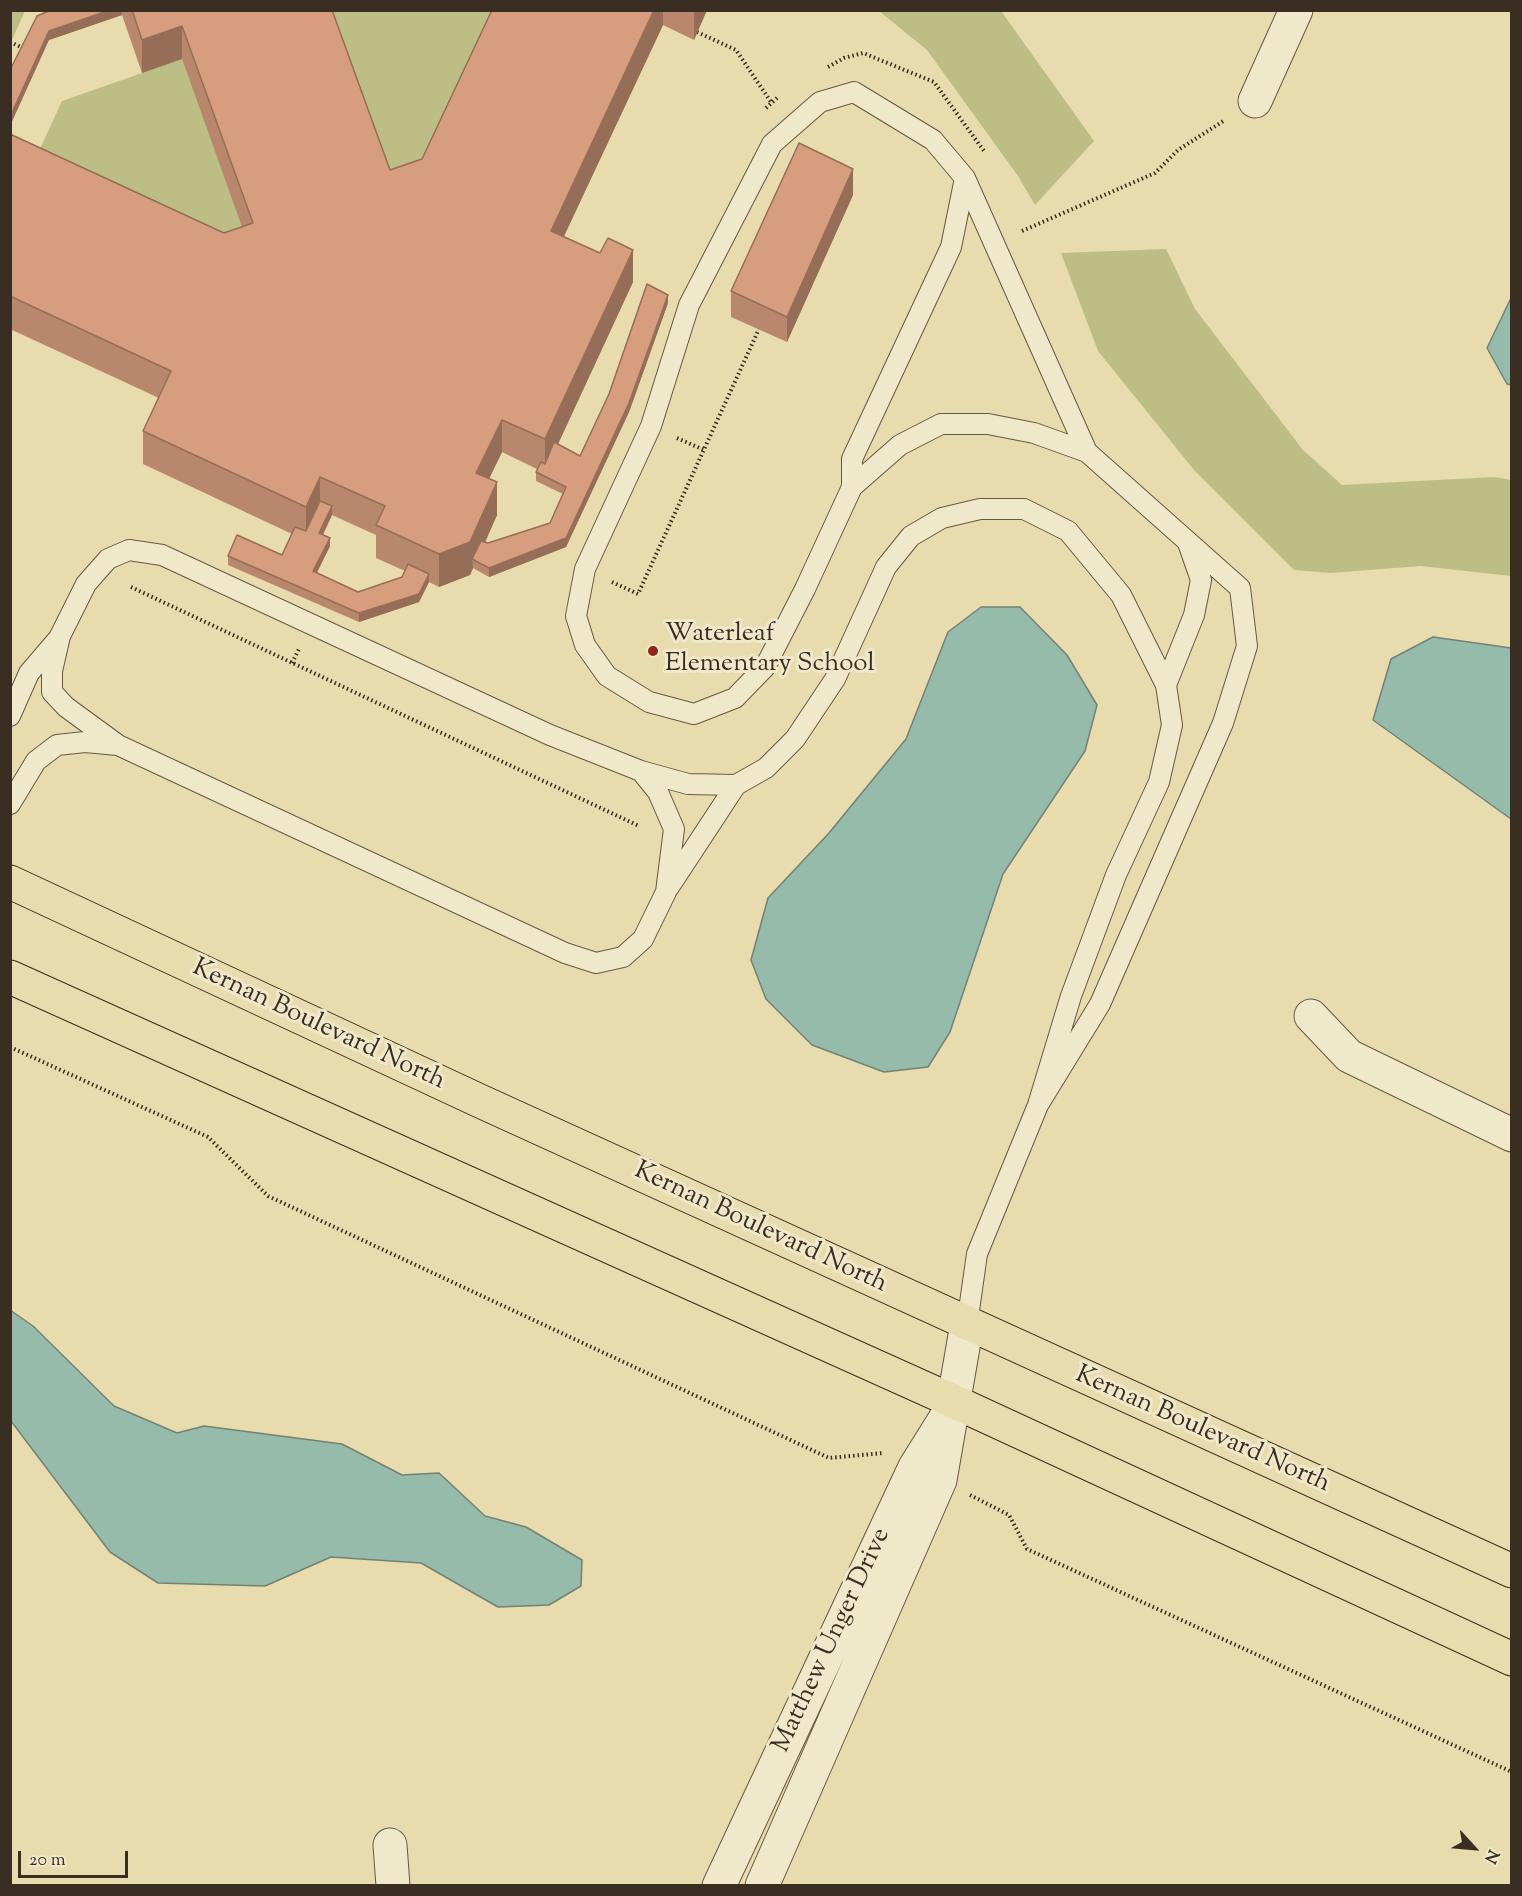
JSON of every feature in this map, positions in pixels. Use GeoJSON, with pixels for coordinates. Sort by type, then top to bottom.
{"type":"FeatureCollection","features":[{"type":"Feature","properties":{"kind":"main road","name":"Kernan Boulevard North"},"geometry":{"type":"LineString","coordinates":[[10,882],[967,1324],[1512,1571]]}},
{"type":"Feature","properties":{"kind":"main road"},"geometry":{"type":"LineString","coordinates":[[10,977],[955,1402],[1512,1659]]}},
{"type":"Feature","properties":{"kind":"street"},"geometry":{"type":"LineString","coordinates":[[1255,101],[1296,10]]}},
{"type":"Feature","properties":{"kind":"street"},"geometry":{"type":"LineString","coordinates":[[1311,1016],[1349,1056],[1512,1135]]}},
{"type":"Feature","properties":{"kind":"street","name":"Matthew Unger Drive"},"geometry":{"type":"LineString","coordinates":[[762,1886],[955,1402],[967,1324]]}},
{"type":"Feature","properties":{"kind":"street","name":"Matthew Unger Drive"},"geometry":{"type":"LineString","coordinates":[[719,1886],[927,1473]]}},
{"type":"Feature","properties":{"kind":"street"},"geometry":{"type":"LineString","coordinates":[[390,1845],[393,1886]]}},
{"type":"Feature","properties":{"kind":"lane"},"geometry":{"type":"LineString","coordinates":[[965,178],[951,247],[852,459],[852,487],[806,589],[765,667],[735,698],[694,714],[649,702],[607,676],[585,645],[576,616],[585,569],[651,426],[689,305],[772,144],[820,102],[854,92],[933,140],[965,178],[1087,452]]}},
{"type":"Feature","properties":{"kind":"lane"},"geometry":{"type":"LineString","coordinates":[[852,487],[900,446],[941,424],[988,424],[1034,433],[1087,452],[1240,588],[1247,646],[1223,723],[1100,1004],[1038,1105]]}},
{"type":"Feature","properties":{"kind":"lane"},"geometry":{"type":"LineString","coordinates":[[10,716],[29,673],[60,636],[86,584],[108,559],[129,550],[162,555],[550,735],[641,771],[688,784],[736,784],[766,768],[795,739],[835,679],[886,567],[911,536],[942,518],[980,509],[1024,509],[1068,531],[1121,595],[1166,685],[1172,724],[1159,782],[1116,875],[1071,996],[1038,1105],[977,1254],[967,1324]]}},
{"type":"Feature","properties":{"kind":"lane"},"geometry":{"type":"LineString","coordinates":[[1166,685],[1194,615],[1202,580],[1186,538]]}},
{"type":"Feature","properties":{"kind":"lane"},"geometry":{"type":"LineString","coordinates":[[60,636],[52,671],[52,692],[66,706],[118,745],[565,952],[596,963],[623,957],[643,939],[666,892],[736,784]]}},
{"type":"Feature","properties":{"kind":"lane"},"geometry":{"type":"LineString","coordinates":[[10,804],[36,761],[57,745],[85,742],[118,745]]}},
{"type":"Feature","properties":{"kind":"lane"},"geometry":{"type":"LineString","coordinates":[[641,771],[658,792],[674,829],[666,892]]}},
{"type":"Feature","properties":{"kind":"path"},"geometry":{"type":"LineString","coordinates":[[697,32],[736,50],[771,102]]}},
{"type":"Feature","properties":{"kind":"path"},"geometry":{"type":"LineString","coordinates":[[10,42],[25,49]]}},
{"type":"Feature","properties":{"kind":"path"},"geometry":{"type":"LineString","coordinates":[[585,569],[638,594],[759,329]]}},
{"type":"Feature","properties":{"kind":"path"},"geometry":{"type":"LineString","coordinates":[[131,587],[639,826]]}},
{"type":"Feature","properties":{"kind":"path"},"geometry":{"type":"LineString","coordinates":[[10,1047],[208,1137],[268,1196],[829,1458],[886,1452],[1009,1515],[1027,1549],[1512,1772]]}},
{"type":"Feature","properties":{"kind":"green space"},"geometry":{"type":"Polygon","coordinates":[[[322,10],[507,11],[422,192],[390,203],[322,10]]]}},
{"type":"Feature","properties":{"kind":"green space"},"geometry":{"type":"Polygon","coordinates":[[[10,11],[25,11],[11,42],[10,11]]]}},
{"type":"Feature","properties":{"kind":"green space"},"geometry":{"type":"Polygon","coordinates":[[[879,11],[1001,11],[1094,141],[1035,205],[1018,176],[927,50],[879,11]]]}},
{"type":"Feature","properties":{"kind":"green space"},"geometry":{"type":"Polygon","coordinates":[[[182,59],[253,256],[28,175],[62,101],[182,59]]]}},
{"type":"Feature","properties":{"kind":"green space"},"geometry":{"type":"Polygon","coordinates":[[[1166,249],[1195,309],[1303,450],[1342,485],[1494,477],[1511,480],[1511,576],[1421,566],[1330,573],[1294,570],[1194,470],[1098,351],[1061,253],[1166,249]]]}},
{"type":"Feature","properties":{"kind":"shaded area"},"geometry":{"type":"Polygon","coordinates":[[[1511,298],[1511,385],[1507,384],[1487,348],[1511,298]]]}},
{"type":"Feature","properties":{"kind":"shaded area"},"geometry":{"type":"Polygon","coordinates":[[[981,607],[1020,607],[1067,655],[1097,705],[1085,751],[1003,874],[950,1032],[928,1067],[884,1072],[812,1045],[766,999],[751,960],[768,898],[829,833],[906,739],[948,632],[981,607]]]}},
{"type":"Feature","properties":{"kind":"shaded area"},"geometry":{"type":"Polygon","coordinates":[[[1433,637],[1511,648],[1511,819],[1373,720],[1391,659],[1433,637]]]}},
{"type":"Feature","properties":{"kind":"shaded area"},"geometry":{"type":"Polygon","coordinates":[[[10,1310],[33,1326],[114,1406],[177,1433],[204,1426],[342,1444],[402,1475],[439,1473],[485,1516],[526,1527],[582,1560],[581,1586],[549,1605],[498,1607],[421,1563],[331,1557],[265,1586],[158,1583],[110,1552],[11,1421],[10,1310]]]}},
{"type":"Feature","properties":{"kind":"building"},"geometry":{"type":"Polygon","coordinates":[[[51,10],[110,10],[49,31],[10,117],[10,70],[37,16],[51,10]]]}},
{"type":"Feature","properties":{"kind":"building"},"geometry":{"type":"Polygon","coordinates":[[[132,10],[332,10],[390,170],[422,159],[492,10],[654,10],[551,231],[600,253],[608,238],[633,250],[545,439],[502,420],[476,473],[497,482],[470,542],[439,554],[376,525],[385,506],[320,477],[306,507],[143,431],[171,371],[10,296],[10,134],[224,233],[253,223],[182,26],[142,40],[132,10]]]}},
{"type":"Feature","properties":{"kind":"building"},"geometry":{"type":"Polygon","coordinates":[[[799,143],[853,169],[787,317],[731,291],[799,143]]]}},
{"type":"Feature","properties":{"kind":"building"},"geometry":{"type":"Polygon","coordinates":[[[647,284],[668,295],[629,403],[566,538],[489,568],[472,559],[481,541],[488,543],[550,523],[566,487],[536,472],[541,462],[545,464],[554,442],[580,456],[609,394],[647,284]]]}},
{"type":"Feature","properties":{"kind":"building"},"geometry":{"type":"Polygon","coordinates":[[[320,501],[332,506],[319,533],[330,538],[313,571],[358,592],[402,577],[408,564],[429,574],[419,594],[359,613],[228,556],[237,535],[282,555],[295,527],[306,531],[320,501]]]}},
{"type":"Feature","properties":{"kind":"place","name":"Waterleaf Elementary School"},"geometry":{"type":"Point","coordinates":[653,651]}}]}
